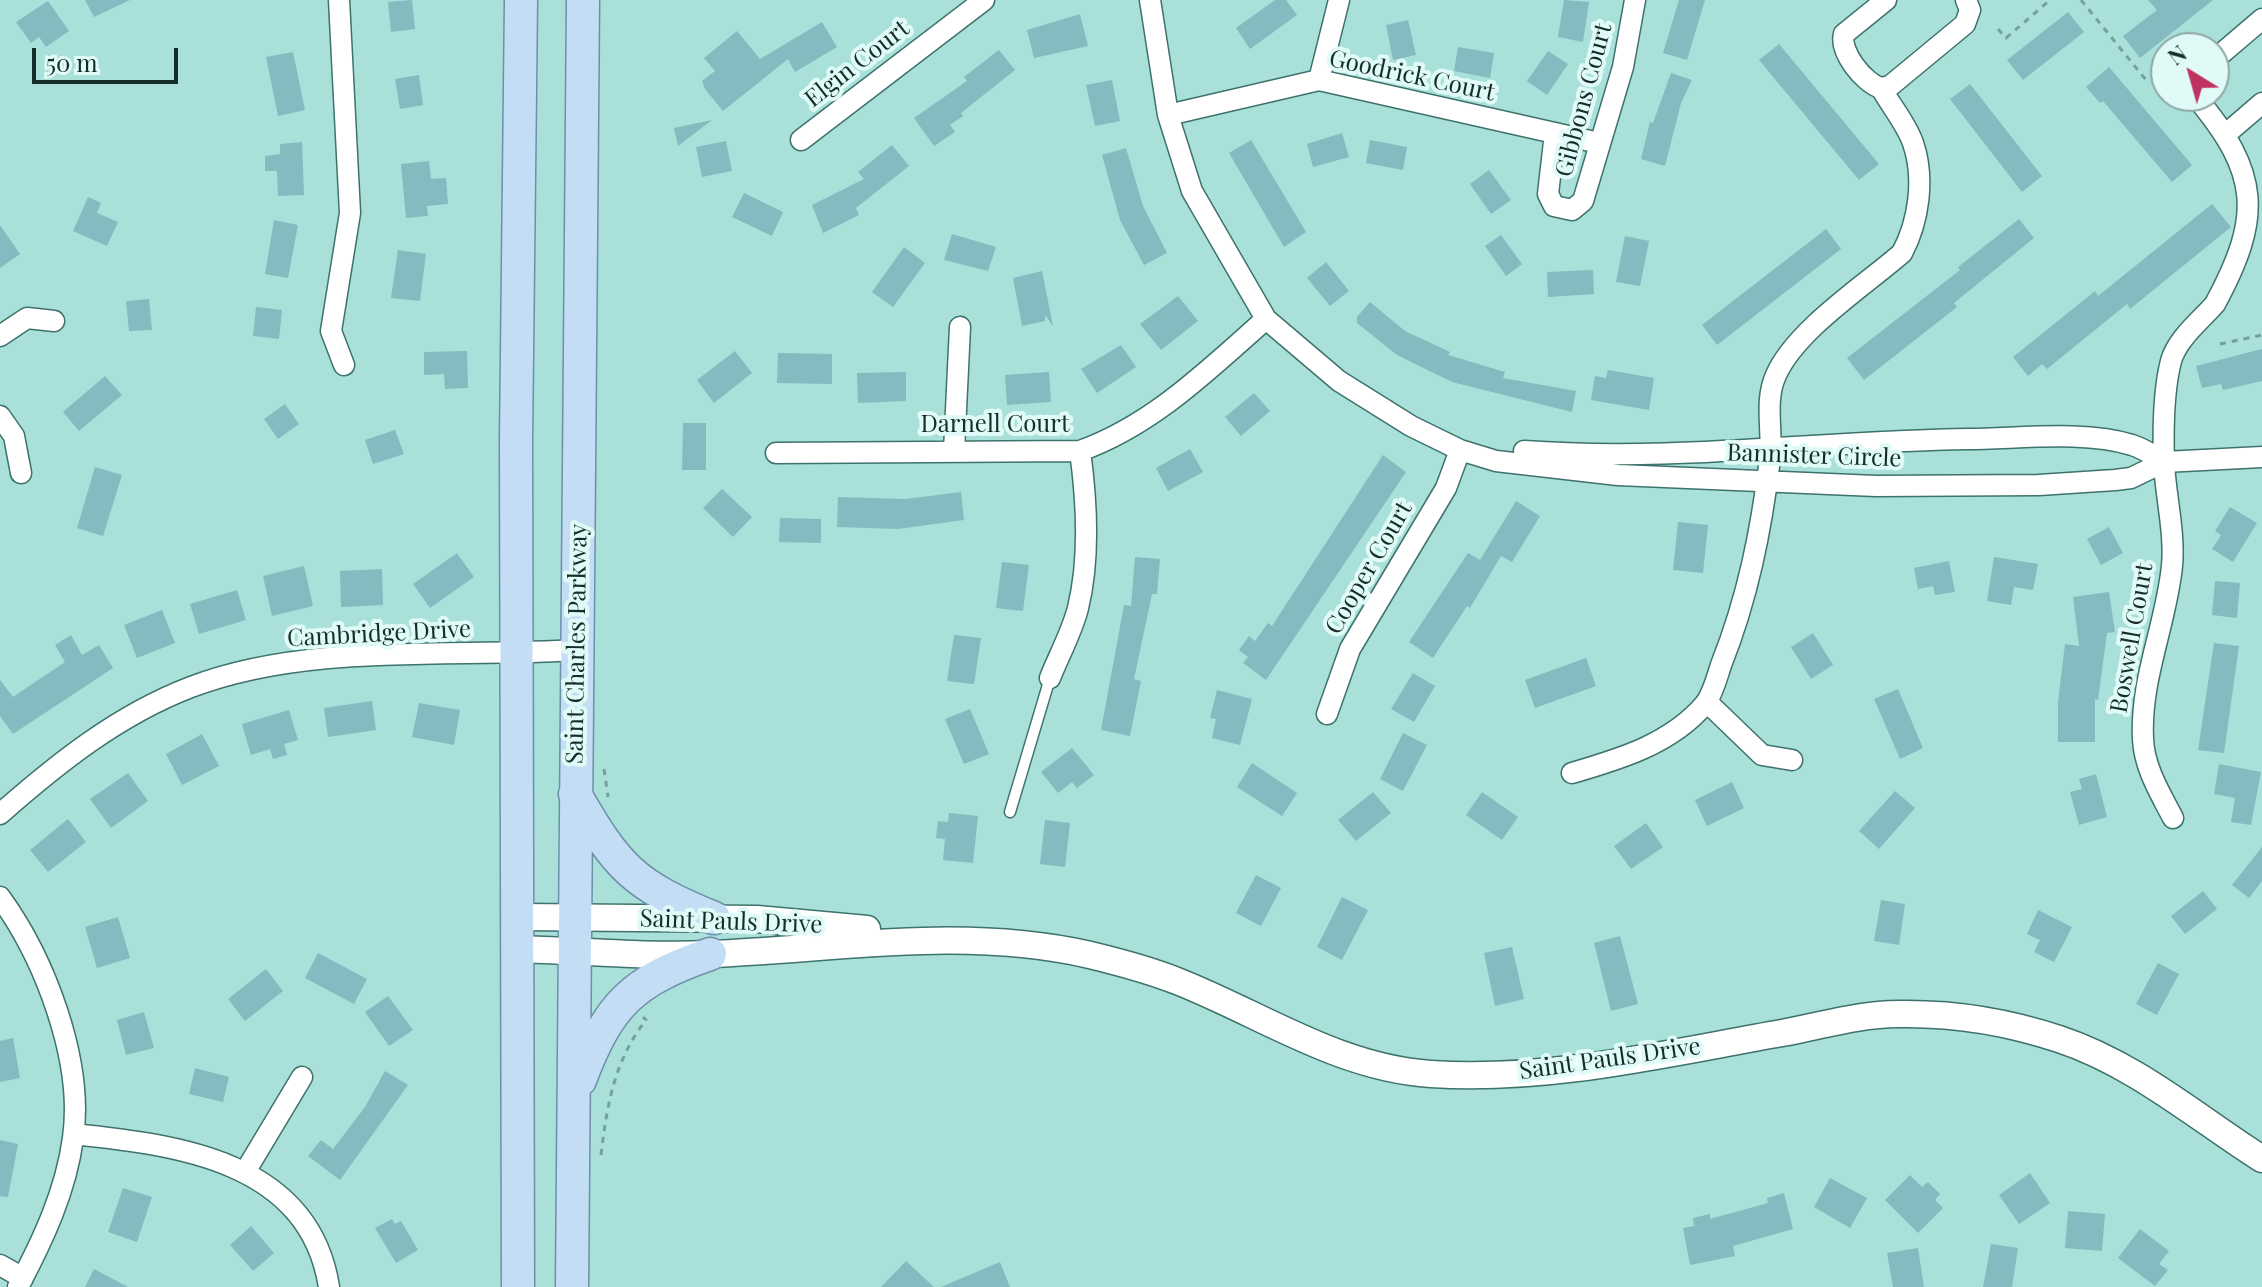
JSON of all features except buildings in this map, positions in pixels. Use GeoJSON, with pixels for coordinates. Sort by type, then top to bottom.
{"type":"FeatureCollection","features":[{"type":"Feature","properties":{"kind":"main road"},"geometry":{"type":"LineString","coordinates":[[518,1287],[520,949],[516,654],[521,0]]}},
{"type":"Feature","properties":{"kind":"main road","name":"Saint Charles Parkway"},"geometry":{"type":"LineString","coordinates":[[572,1287],[583,0]]}},
{"type":"Feature","properties":{"kind":"main road"},"geometry":{"type":"LineString","coordinates":[[575,793],[610,849],[634,877],[660,896],[714,918]]}},
{"type":"Feature","properties":{"kind":"main road"},"geometry":{"type":"LineString","coordinates":[[573,1098],[599,1032],[629,996],[666,971],[710,954]]}},
{"type":"Feature","properties":{"kind":"street"},"geometry":{"type":"LineString","coordinates":[[339,0],[350,201],[331,331],[344,365]]}},
{"type":"Feature","properties":{"kind":"street","name":"Elgin Court"},"geometry":{"type":"LineString","coordinates":[[801,140],[956,8],[984,0]]}},
{"type":"Feature","properties":{"kind":"street","name":"Bannister Circle"},"geometry":{"type":"LineString","coordinates":[[1150,0],[1168,115],[1192,191],[1266,319],[1339,381],[1411,426],[1460,450],[1496,461],[1618,475],[1767,482],[2039,485],[2131,478],[2164,462],[2262,457]]}},
{"type":"Feature","properties":{"kind":"street"},"geometry":{"type":"LineString","coordinates":[[1319,80],[1339,0]]}},
{"type":"Feature","properties":{"kind":"street","name":"Gibbons Court"},"geometry":{"type":"LineString","coordinates":[[1555,133],[1548,194],[1554,206],[1572,210],[1583,201],[1623,67],[1635,0]]}},
{"type":"Feature","properties":{"kind":"street"},"geometry":{"type":"LineString","coordinates":[[1886,0],[1844,34],[1842,42],[1843,50],[1873,86],[1881,88],[1890,86],[1965,24],[1970,10],[1966,0]]}},
{"type":"Feature","properties":{"kind":"street"},"geometry":{"type":"LineString","coordinates":[[2230,46],[2262,19]]}},
{"type":"Feature","properties":{"kind":"street","name":"Goodrick Court"},"geometry":{"type":"LineString","coordinates":[[1168,115],[1319,80],[1599,143]]}},
{"type":"Feature","properties":{"kind":"street"},"geometry":{"type":"LineString","coordinates":[[1572,773],[1618,760],[1649,746],[1682,724],[1707,702],[1749,585],[1771,449],[1770,394],[1783,361],[1804,337],[1902,253],[1912,235],[1917,216],[1917,161],[1906,128],[1881,88]]}},
{"type":"Feature","properties":{"kind":"street"},"geometry":{"type":"LineString","coordinates":[[2226,134],[2262,103]]}},
{"type":"Feature","properties":{"kind":"street","name":"Boswell Court"},"geometry":{"type":"LineString","coordinates":[[2173,818],[2148,764],[2143,737],[2149,668],[2172,563],[2164,462],[2172,357],[2178,346],[2238,278],[2257,237],[2253,175],[2242,153],[2208,112]]}},
{"type":"Feature","properties":{"kind":"street"},"geometry":{"type":"LineString","coordinates":[[0,336],[27,318],[54,321]]}},
{"type":"Feature","properties":{"kind":"street","name":"Darnell Court"},"geometry":{"type":"LineString","coordinates":[[776,453],[1080,451],[1112,440],[1155,414],[1266,319]]}},
{"type":"Feature","properties":{"kind":"street"},"geometry":{"type":"LineString","coordinates":[[954,451],[960,327]]}},
{"type":"Feature","properties":{"kind":"street"},"geometry":{"type":"LineString","coordinates":[[0,416],[14,436],[21,473]]}},
{"type":"Feature","properties":{"kind":"street","name":"Bannister Circle"},"geometry":{"type":"LineString","coordinates":[[1460,450],[1627,455],[1771,449],[1870,440],[2022,437],[2102,440],[2132,445],[2164,462]]}},
{"type":"Feature","properties":{"kind":"street","name":"Cooper Court"},"geometry":{"type":"LineString","coordinates":[[1327,714],[1350,649],[1446,488],[1460,450]]}},
{"type":"Feature","properties":{"kind":"street"},"geometry":{"type":"LineString","coordinates":[[1050,678],[1078,610],[1082,586],[1085,489],[1080,451]]}},
{"type":"Feature","properties":{"kind":"street","name":"Cambridge Drive"},"geometry":{"type":"LineString","coordinates":[[0,814],[52,769],[110,729],[169,697],[225,676],[314,659],[577,650]]}},
{"type":"Feature","properties":{"kind":"street"},"geometry":{"type":"LineString","coordinates":[[1707,702],[1762,755],[1792,760]]}},
{"type":"Feature","properties":{"kind":"street"},"geometry":{"type":"LineString","coordinates":[[0,897],[38,960],[64,1032],[74,1134],[55,1210],[21,1282],[0,1265]]}},
{"type":"Feature","properties":{"kind":"street","name":"Saint Pauls Drive"},"geometry":{"type":"LineString","coordinates":[[519,917],[770,920],[942,939],[1015,942],[1117,963],[1176,980],[1313,1044],[1387,1067],[1433,1074],[1568,1069],[1893,1014],[1990,1022],[2061,1040],[2107,1060],[2170,1096],[2262,1159]]}},
{"type":"Feature","properties":{"kind":"street","name":"Saint Pauls Drive"},"geometry":{"type":"LineString","coordinates":[[520,949],[710,954],[942,939]]}},
{"type":"Feature","properties":{"kind":"street"},"geometry":{"type":"LineString","coordinates":[[245,1172],[302,1077]]}},
{"type":"Feature","properties":{"kind":"street"},"geometry":{"type":"LineString","coordinates":[[74,1134],[185,1149],[245,1172],[270,1188],[290,1207],[316,1247],[329,1287]]}},
{"type":"Feature","properties":{"kind":"lane"},"geometry":{"type":"LineString","coordinates":[[1010,812],[1050,678]]}},
{"type":"Feature","properties":{"kind":"path"},"geometry":{"type":"LineString","coordinates":[[1998,29],[2006,38],[2050,0]]}},
{"type":"Feature","properties":{"kind":"path"},"geometry":{"type":"LineString","coordinates":[[2081,0],[2146,80]]}},
{"type":"Feature","properties":{"kind":"path"},"geometry":{"type":"LineString","coordinates":[[2220,344],[2262,335]]}},
{"type":"Feature","properties":{"kind":"path"},"geometry":{"type":"LineString","coordinates":[[603,761],[612,807]]}},
{"type":"Feature","properties":{"kind":"path"},"geometry":{"type":"LineString","coordinates":[[600,1157],[608,1094],[623,1056],[646,1020],[629,996]]}}]}
